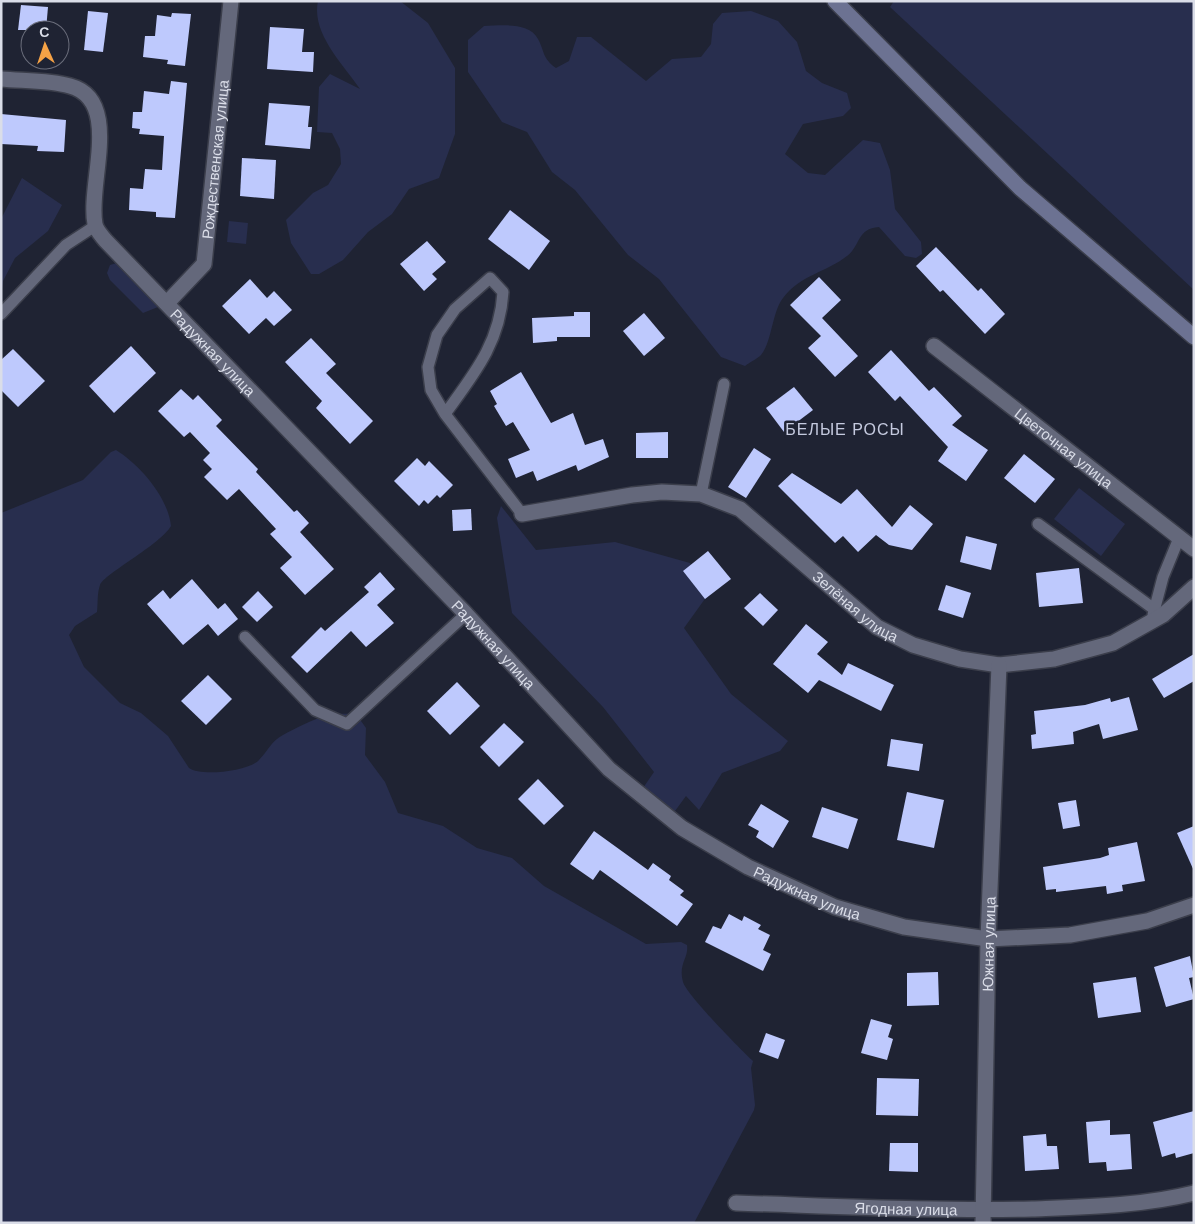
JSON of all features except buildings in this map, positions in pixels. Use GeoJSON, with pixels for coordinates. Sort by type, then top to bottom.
{"type":"FeatureCollection","features":[{"type":"Feature","properties":{"kind":"main road"},"geometry":{"type":"LineString","coordinates":[[835,1],[1020,188],[1194,337]]}},
{"type":"Feature","properties":{"kind":"street","name":"Рождественская улица"},"geometry":{"type":"LineString","coordinates":[[167,303],[204,264],[231,1]]}},
{"type":"Feature","properties":{"kind":"street"},"geometry":{"type":"LineString","coordinates":[[1,79],[71,86],[90,96],[97,109],[100,128],[94,193],[95,226]]}},
{"type":"Feature","properties":{"kind":"street","name":"Радужная улица"},"geometry":{"type":"LineString","coordinates":[[95,226],[105,240],[466,614],[609,769],[682,828],[748,867],[834,907],[904,927],[988,939],[1070,935],[1148,921],[1194,905]]}},
{"type":"Feature","properties":{"kind":"street","name":"Цветочная улица"},"geometry":{"type":"LineString","coordinates":[[934,346],[1194,550]]}},
{"type":"Feature","properties":{"kind":"street","name":"Зелёная улица"},"geometry":{"type":"LineString","coordinates":[[522,514],[632,495],[662,492],[700,494],[740,510],[877,627],[922,648],[960,659],[999,665],[1054,659],[1113,642],[1153,615],[1163,615],[1194,587]]}},
{"type":"Feature","properties":{"kind":"street","name":"Южная улица"},"geometry":{"type":"LineString","coordinates":[[984,1216],[988,939],[999,665]]}},
{"type":"Feature","properties":{"kind":"street","name":"Ягодная улица"},"geometry":{"type":"LineString","coordinates":[[736,1203],[984,1216],[1168,1199],[1194,1193]]}},
{"type":"Feature","properties":{"kind":"lane"},"geometry":{"type":"LineString","coordinates":[[1,314],[66,246],[95,226]]}},
{"type":"Feature","properties":{"kind":"lane"},"geometry":{"type":"LineString","coordinates":[[446,414],[478,368],[492,341],[502,315],[503,292],[490,278],[456,309],[437,335],[428,367],[431,390],[446,414],[522,514]]}},
{"type":"Feature","properties":{"kind":"lane"},"geometry":{"type":"LineString","coordinates":[[700,494],[724,384]]}},
{"type":"Feature","properties":{"kind":"lane"},"geometry":{"type":"LineString","coordinates":[[1038,524],[1153,615],[1163,577],[1179,538]]}},
{"type":"Feature","properties":{"kind":"lane"},"geometry":{"type":"LineString","coordinates":[[245,637],[315,710],[347,724],[466,614]]}},
{"type":"Feature","properties":{"kind":"shaded area"},"geometry":{"type":"Polygon","coordinates":[[[318,1],[400,1],[428,23],[455,68],[455,134],[439,178],[409,189],[392,214],[368,232],[343,260],[319,274],[311,274],[291,243],[286,220],[313,193],[328,185],[341,164],[340,149],[332,133],[317,132],[319,87],[330,74],[360,89],[337,59],[324,36],[319,25],[318,1]]]}},
{"type":"Feature","properties":{"kind":"shaded area"},"geometry":{"type":"Polygon","coordinates":[[[894,1],[1194,1],[1194,290],[890,7],[894,1]]]}},
{"type":"Feature","properties":{"kind":"shaded area"},"geometry":{"type":"Polygon","coordinates":[[[751,11],[778,21],[797,42],[806,71],[822,83],[847,93],[851,108],[843,116],[803,124],[785,154],[808,173],[825,175],[863,140],[880,143],[890,170],[895,209],[921,242],[922,254],[916,258],[905,256],[879,227],[867,231],[847,256],[805,279],[790,290],[776,311],[765,349],[761,355],[745,366],[721,357],[659,279],[628,255],[575,190],[552,172],[527,132],[502,122],[468,72],[468,40],[484,26],[506,25],[528,29],[534,33],[546,58],[556,68],[569,61],[577,37],[591,37],[646,81],[672,59],[701,57],[711,44],[713,24],[722,13],[751,11]]]}},
{"type":"Feature","properties":{"kind":"shaded area"},"geometry":{"type":"Polygon","coordinates":[[[22,178],[62,205],[48,231],[15,258],[3,281],[1,296],[1,219],[22,178]]]}},
{"type":"Feature","properties":{"kind":"shaded area"},"geometry":{"type":"Polygon","coordinates":[[[229,221],[248,223],[246,244],[227,242],[229,221]]]}},
{"type":"Feature","properties":{"kind":"shaded area"},"geometry":{"type":"Polygon","coordinates":[[[120,262],[163,305],[143,313],[110,280],[107,273],[110,265],[120,262]]]}},
{"type":"Feature","properties":{"kind":"shaded area"},"geometry":{"type":"Polygon","coordinates":[[[116,450],[143,473],[159,493],[169,515],[171,526],[156,542],[104,580],[99,588],[97,612],[75,626],[69,635],[84,667],[120,703],[141,713],[168,736],[189,768],[204,772],[225,772],[246,767],[259,760],[279,737],[304,724],[329,715],[356,714],[366,728],[365,755],[385,782],[398,813],[443,826],[477,848],[512,858],[544,886],[646,944],[681,942],[687,945],[687,954],[682,970],[683,982],[703,1010],[753,1061],[751,1068],[755,1105],[694,1223],[1,1223],[1,513],[83,480],[111,452],[116,450]]]}},
{"type":"Feature","properties":{"kind":"shaded area"},"geometry":{"type":"Polygon","coordinates":[[[1079,488],[1125,524],[1101,556],[1054,519],[1079,488]]]}},
{"type":"Feature","properties":{"kind":"shaded area"},"geometry":{"type":"Polygon","coordinates":[[[501,506],[536,550],[615,542],[690,563],[707,596],[684,628],[731,694],[788,741],[780,751],[722,773],[699,810],[686,796],[675,811],[643,788],[654,772],[603,707],[512,613],[497,518],[501,506]]]}},
{"type":"Feature","properties":{"kind":"district","name":"БЕЛЫЕ РОСЫ"},"geometry":{"type":"Point","coordinates":[845,429]}}]}
